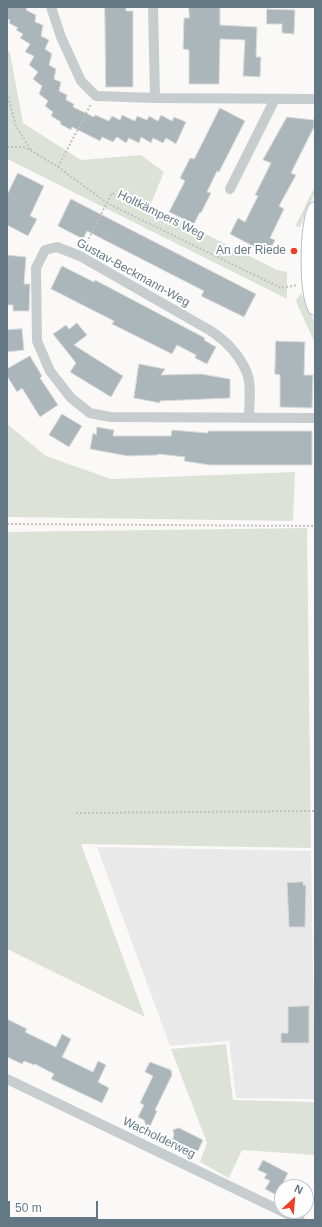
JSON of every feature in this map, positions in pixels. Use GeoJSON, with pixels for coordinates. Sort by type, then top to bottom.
{"type":"FeatureCollection","features":[{"type":"Feature","properties":{"kind":"street"},"geometry":{"type":"LineString","coordinates":[[51,7],[61,37],[81,81],[96,96],[315,99]]}},
{"type":"Feature","properties":{"kind":"street"},"geometry":{"type":"LineString","coordinates":[[154,7],[155,98]]}},
{"type":"Feature","properties":{"kind":"street"},"geometry":{"type":"LineString","coordinates":[[230,189],[275,99]]}},
{"type":"Feature","properties":{"kind":"street"},"geometry":{"type":"LineString","coordinates":[[315,209],[310,230],[312,263],[309,285],[315,308]]}},
{"type":"Feature","properties":{"kind":"street","name":"Gustav-Beckmann-Weg"},"geometry":{"type":"LineString","coordinates":[[249,417],[249,388],[247,374],[239,360],[222,338],[80,256],[57,247],[45,250],[36,268],[37,341],[50,371],[71,398],[90,413],[110,417],[315,418]]}},
{"type":"Feature","properties":{"kind":"street","name":"Wacholderweg"},"geometry":{"type":"LineString","coordinates":[[7,1079],[300,1220]]}},
{"type":"Feature","properties":{"kind":"path","name":"Holtkämpers Weg"},"geometry":{"type":"LineString","coordinates":[[7,93],[16,126],[32,151]]}},
{"type":"Feature","properties":{"kind":"path"},"geometry":{"type":"LineString","coordinates":[[58,167],[96,96]]}},
{"type":"Feature","properties":{"kind":"path","name":"Holtkämpers Weg"},"geometry":{"type":"LineString","coordinates":[[7,147],[22,147],[32,151],[58,167],[107,203],[281,288],[293,285],[309,285]]}},
{"type":"Feature","properties":{"kind":"path","name":"Holtkämpers Weg"},"geometry":{"type":"LineString","coordinates":[[80,256],[112,193],[132,203]]}},
{"type":"Feature","properties":{"kind":"path"},"geometry":{"type":"LineString","coordinates":[[7,524],[315,526]]}},
{"type":"Feature","properties":{"kind":"path"},"geometry":{"type":"LineString","coordinates":[[76,813],[315,811]]}},
{"type":"Feature","properties":{"kind":"shaded area"},"geometry":{"type":"Polygon","coordinates":[[[7,50],[10,53],[23,123],[81,160],[141,155],[164,172],[150,206],[277,270],[287,272],[287,299],[7,159],[7,50]]]}},
{"type":"Feature","properties":{"kind":"shaded area"},"geometry":{"type":"Polygon","coordinates":[[[315,186],[315,192],[300,227],[297,227],[296,225],[315,186]]]}},
{"type":"Feature","properties":{"kind":"shaded area"},"geometry":{"type":"Polygon","coordinates":[[[301,293],[315,323],[315,343],[297,304],[296,300],[301,293]]]}},
{"type":"Feature","properties":{"kind":"shaded area"},"geometry":{"type":"Polygon","coordinates":[[[7,424],[46,456],[111,479],[295,472],[293,521],[7,517],[7,424]]]}},
{"type":"Feature","properties":{"kind":"shaded area"},"geometry":{"type":"Polygon","coordinates":[[[307,528],[311,848],[81,844],[145,1017],[7,949],[7,532],[307,528]]]}},
{"type":"Feature","properties":{"kind":"shaded area"},"geometry":{"type":"Polygon","coordinates":[[[97,847],[311,851],[315,1099],[236,1098],[229,1041],[170,1046],[97,847]]]}},
{"type":"Feature","properties":{"kind":"shaded area"},"geometry":{"type":"Polygon","coordinates":[[[226,1044],[233,1100],[315,1102],[315,1155],[242,1150],[229,1178],[200,1162],[207,1143],[171,1049],[226,1044]]]}},
{"type":"Feature","properties":{"kind":"building"},"geometry":{"type":"Polygon","coordinates":[[[7,7],[27,7],[26,10],[36,15],[35,22],[43,25],[41,36],[49,40],[45,49],[52,54],[49,65],[56,69],[54,79],[61,82],[59,91],[67,95],[66,100],[74,104],[73,107],[94,117],[95,115],[109,121],[112,116],[120,120],[122,115],[135,121],[137,116],[147,120],[149,116],[158,121],[161,115],[172,121],[174,117],[186,122],[176,144],[166,138],[163,143],[153,138],[151,143],[141,137],[139,143],[129,138],[126,143],[117,137],[113,142],[102,137],[100,141],[72,127],[71,130],[60,124],[61,122],[51,116],[53,112],[45,106],[48,101],[39,94],[42,86],[33,79],[38,72],[29,65],[34,56],[25,52],[30,44],[20,38],[23,34],[16,30],[18,28],[9,23],[10,20],[7,19],[7,7]]]}},
{"type":"Feature","properties":{"kind":"building"},"geometry":{"type":"Polygon","coordinates":[[[105,7],[126,7],[126,11],[133,11],[133,87],[106,87],[105,7]]]}},
{"type":"Feature","properties":{"kind":"building"},"geometry":{"type":"Polygon","coordinates":[[[189,7],[220,7],[220,25],[257,27],[256,57],[261,57],[260,77],[243,76],[245,40],[220,39],[219,84],[189,84],[189,50],[183,49],[184,18],[189,18],[189,7]]]}},
{"type":"Feature","properties":{"kind":"building"},"geometry":{"type":"Polygon","coordinates":[[[267,9],[295,10],[294,34],[282,33],[282,24],[267,24],[267,9]]]}},
{"type":"Feature","properties":{"kind":"building"},"geometry":{"type":"Polygon","coordinates":[[[220,108],[245,121],[219,172],[217,171],[207,192],[211,193],[194,224],[169,212],[185,181],[180,178],[190,158],[194,159],[220,108]]]}},
{"type":"Feature","properties":{"kind":"building"},"geometry":{"type":"Polygon","coordinates":[[[287,117],[314,120],[314,127],[291,173],[296,175],[279,206],[284,209],[270,238],[275,240],[268,254],[230,234],[238,218],[245,222],[258,196],[255,195],[271,163],[263,160],[287,117]]]}},
{"type":"Feature","properties":{"kind":"building"},"geometry":{"type":"Polygon","coordinates":[[[18,173],[44,186],[30,216],[37,219],[28,236],[7,225],[7,195],[18,173]]]}},
{"type":"Feature","properties":{"kind":"building"},"geometry":{"type":"Polygon","coordinates":[[[71,199],[256,294],[244,317],[201,296],[204,291],[87,231],[83,239],[58,226],[71,199]]]}},
{"type":"Feature","properties":{"kind":"building"},"geometry":{"type":"Polygon","coordinates":[[[7,255],[26,257],[24,284],[30,284],[29,311],[13,311],[13,305],[7,305],[7,255]]]}},
{"type":"Feature","properties":{"kind":"building"},"geometry":{"type":"Polygon","coordinates":[[[62,266],[94,282],[95,280],[205,338],[204,340],[216,347],[207,364],[195,358],[196,355],[177,345],[172,354],[112,324],[114,321],[51,289],[62,266]]]}},
{"type":"Feature","properties":{"kind":"building"},"geometry":{"type":"Polygon","coordinates":[[[77,323],[87,335],[74,345],[123,376],[111,397],[70,372],[76,363],[53,334],[66,325],[69,329],[77,323]]]}},
{"type":"Feature","properties":{"kind":"building"},"geometry":{"type":"Polygon","coordinates":[[[22,329],[24,350],[7,352],[7,330],[22,329]]]}},
{"type":"Feature","properties":{"kind":"building"},"geometry":{"type":"Polygon","coordinates":[[[276,341],[305,342],[304,375],[313,375],[312,408],[280,407],[280,375],[275,374],[276,341]]]}},
{"type":"Feature","properties":{"kind":"building"},"geometry":{"type":"Polygon","coordinates":[[[30,356],[42,376],[40,378],[58,405],[40,417],[22,388],[17,392],[7,376],[7,369],[30,356]]]}},
{"type":"Feature","properties":{"kind":"building"},"geometry":{"type":"Polygon","coordinates":[[[139,364],[165,369],[161,375],[201,374],[230,379],[230,398],[160,401],[160,403],[134,398],[139,364]]]}},
{"type":"Feature","properties":{"kind":"building"},"geometry":{"type":"Polygon","coordinates":[[[62,414],[82,426],[69,447],[49,435],[62,414]]]}},
{"type":"Feature","properties":{"kind":"building"},"geometry":{"type":"Polygon","coordinates":[[[97,427],[114,430],[113,436],[171,436],[172,430],[208,433],[208,431],[312,431],[312,465],[209,465],[184,461],[185,457],[158,454],[128,456],[90,449],[93,433],[96,435],[97,427]]]}},
{"type":"Feature","properties":{"kind":"building"},"geometry":{"type":"Polygon","coordinates":[[[303,882],[303,885],[306,885],[305,927],[289,927],[287,883],[303,882]]]}},
{"type":"Feature","properties":{"kind":"building"},"geometry":{"type":"Polygon","coordinates":[[[309,1006],[309,1043],[281,1043],[281,1033],[288,1033],[288,1007],[309,1006]]]}},
{"type":"Feature","properties":{"kind":"building"},"geometry":{"type":"Polygon","coordinates":[[[7,1019],[27,1029],[25,1032],[56,1047],[62,1034],[71,1039],[62,1057],[93,1072],[98,1061],[106,1065],[98,1082],[109,1088],[102,1103],[51,1079],[54,1074],[35,1064],[34,1065],[24,1061],[22,1064],[7,1057],[7,1019]]]}},
{"type":"Feature","properties":{"kind":"building"},"geometry":{"type":"Polygon","coordinates":[[[150,1062],[171,1070],[172,1075],[155,1110],[157,1111],[148,1131],[144,1120],[138,1117],[144,1105],[140,1103],[153,1076],[145,1072],[150,1062]]]}},
{"type":"Feature","properties":{"kind":"building"},"geometry":{"type":"Polygon","coordinates":[[[179,1128],[203,1140],[198,1151],[189,1148],[188,1151],[171,1143],[174,1135],[173,1130],[179,1128]]]}},
{"type":"Feature","properties":{"kind":"building"},"geometry":{"type":"Polygon","coordinates":[[[263,1160],[288,1173],[285,1179],[274,1179],[274,1194],[265,1189],[270,1181],[264,1178],[267,1174],[258,1170],[263,1160]]]}},
{"type":"Feature","properties":{"kind":"place","name":"An der Riede"},"geometry":{"type":"Point","coordinates":[294,251]}}]}
